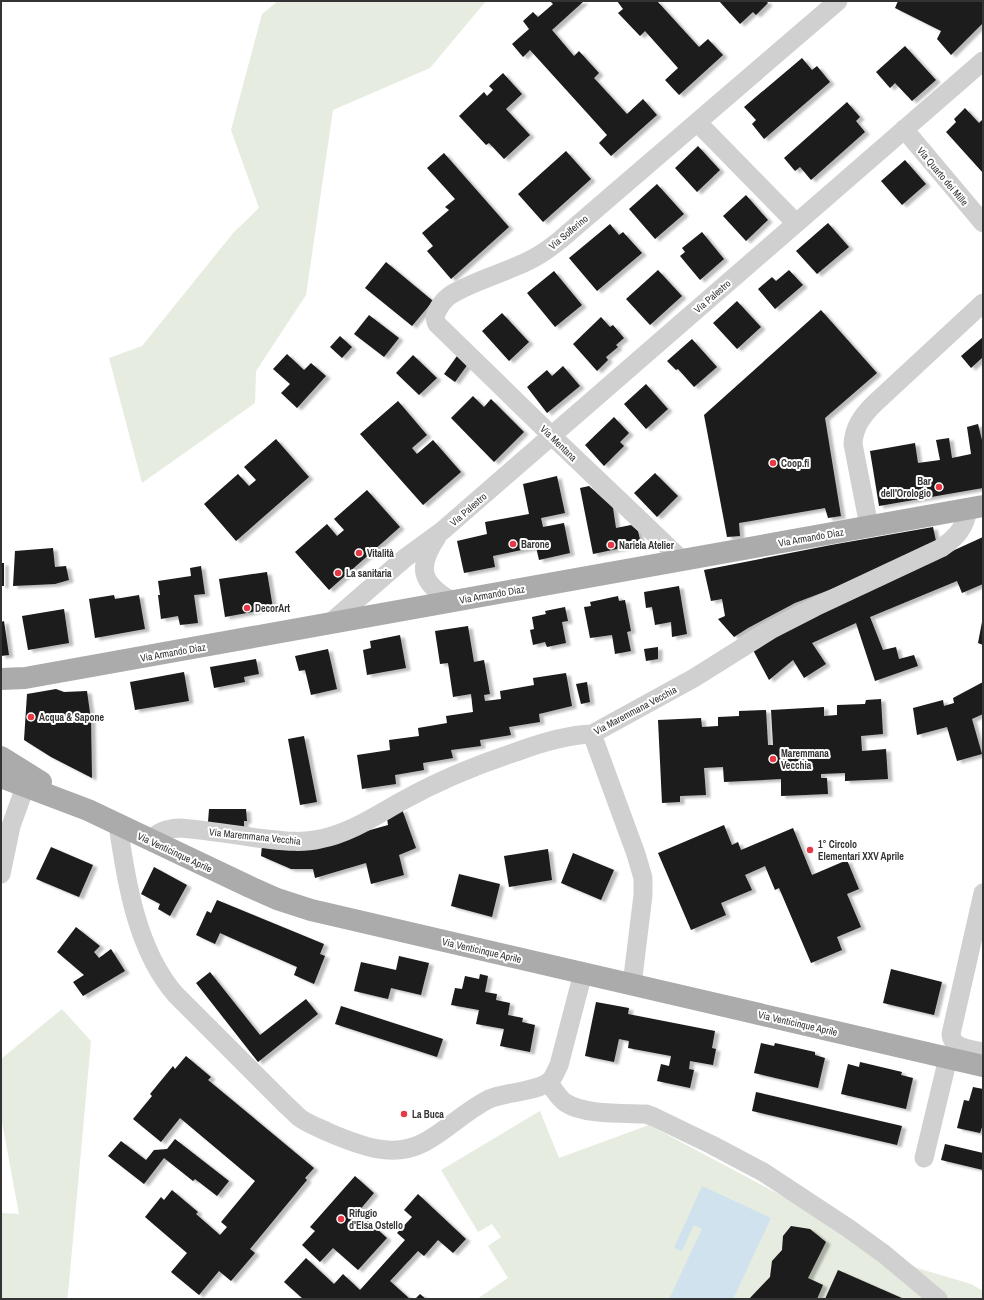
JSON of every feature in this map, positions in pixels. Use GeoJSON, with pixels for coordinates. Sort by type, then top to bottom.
{"type":"FeatureCollection","features":[{"type":"Feature","properties":{"kind":"main road","name":"Via Armando Diaz"},"geometry":{"type":"LineString","coordinates":[[1,679],[25,678],[975,507]]}},
{"type":"Feature","properties":{"kind":"main road"},"geometry":{"type":"LineString","coordinates":[[1,692],[25,678]]}},
{"type":"Feature","properties":{"kind":"main road"},"geometry":{"type":"LineString","coordinates":[[1,757],[88,810]]}},
{"type":"Feature","properties":{"kind":"main road","name":"Via Venticinque Aprile"},"geometry":{"type":"LineString","coordinates":[[1,777],[88,810],[250,887],[277,899],[311,910],[983,1066]]}},
{"type":"Feature","properties":{"kind":"street","name":"Via Solferino"},"geometry":{"type":"LineString","coordinates":[[437,324],[435,318],[436,314],[449,296],[528,262],[546,251],[838,1]]}},
{"type":"Feature","properties":{"kind":"street","name":"Via Palestro"},"geometry":{"type":"LineString","coordinates":[[329,624],[405,558],[442,531],[983,61]]}},
{"type":"Feature","properties":{"kind":"street"},"geometry":{"type":"LineString","coordinates":[[697,122],[796,223]]}},
{"type":"Feature","properties":{"kind":"street","name":"Via Quarto dei Mille"},"geometry":{"type":"LineString","coordinates":[[904,129],[983,223]]}},
{"type":"Feature","properties":{"kind":"street"},"geometry":{"type":"LineString","coordinates":[[869,526],[853,444],[857,425],[879,399],[983,302]]}},
{"type":"Feature","properties":{"kind":"street","name":"Via Mentana"},"geometry":{"type":"LineString","coordinates":[[437,324],[682,560]]}},
{"type":"Feature","properties":{"kind":"street","name":"Via Maremmana Vecchia"},"geometry":{"type":"LineString","coordinates":[[151,841],[163,831],[179,828],[301,842],[325,838],[353,828],[411,796],[454,775],[484,763],[547,741],[575,735],[592,734],[694,678],[778,625],[941,548],[952,541],[961,530],[975,507]]}},
{"type":"Feature","properties":{"kind":"street","name":"Via Palestro"},"geometry":{"type":"LineString","coordinates":[[442,531],[426,555],[425,572],[426,578],[431,587],[439,594],[452,601]]}},
{"type":"Feature","properties":{"kind":"street"},"geometry":{"type":"LineString","coordinates":[[592,734],[636,854],[643,878],[643,896],[632,984]]}},
{"type":"Feature","properties":{"kind":"street"},"geometry":{"type":"LineString","coordinates":[[1,874],[6,828],[25,787]]}},
{"type":"Feature","properties":{"kind":"street"},"geometry":{"type":"LineString","coordinates":[[118,824],[131,896],[148,949],[164,980],[176,995],[300,1118],[323,1130],[362,1146],[378,1149],[399,1150],[417,1146],[431,1139],[489,1099],[540,1086],[548,1082],[553,1077],[559,1065],[583,973]]}},
{"type":"Feature","properties":{"kind":"street"},"geometry":{"type":"LineString","coordinates":[[983,893],[950,1034],[958,1046],[983,1052]]}},
{"type":"Feature","properties":{"kind":"street"},"geometry":{"type":"LineString","coordinates":[[924,1158],[948,1058]]}},
{"type":"Feature","properties":{"kind":"street"},"geometry":{"type":"LineString","coordinates":[[548,1082],[561,1099],[573,1107],[590,1111],[646,1114],[654,1116],[750,1164],[848,1228],[884,1254],[938,1299]]}},
{"type":"Feature","properties":{"kind":"shaded area"},"geometry":{"type":"Polygon","coordinates":[[[278,1],[486,1],[430,68],[333,110],[306,295],[256,371],[255,403],[142,483],[109,358],[142,346],[234,232],[259,208],[231,130],[262,14],[278,1]]]}},
{"type":"Feature","properties":{"kind":"shaded area"},"geometry":{"type":"Polygon","coordinates":[[[62,1009],[91,1041],[67,1299],[1,1299],[1,1213],[19,1214],[1,1117],[1,1059],[62,1009]]]}},
{"type":"Feature","properties":{"kind":"shaded area"},"geometry":{"type":"Polygon","coordinates":[[[540,1111],[559,1158],[649,1125],[917,1268],[971,1284],[983,1291],[983,1299],[477,1299],[508,1278],[488,1246],[501,1237],[492,1224],[478,1232],[441,1170],[540,1111]]]}},
{"type":"Feature","properties":{"kind":"water"},"geometry":{"type":"Polygon","coordinates":[[[702,1186],[771,1218],[733,1299],[669,1299],[702,1229],[694,1225],[682,1251],[674,1248],[702,1186]]]}},
{"type":"Feature","properties":{"kind":"building"},"geometry":{"type":"Polygon","coordinates":[[[550,1],[584,1],[552,30],[574,56],[579,51],[599,73],[594,78],[627,114],[643,99],[657,115],[611,156],[599,143],[607,135],[530,50],[523,57],[512,44],[529,29],[523,21],[533,12],[538,17],[553,4],[550,1]]]}},
{"type":"Feature","properties":{"kind":"building"},"geometry":{"type":"Polygon","coordinates":[[[617,1],[657,1],[699,47],[708,39],[723,55],[679,95],[665,80],[678,68],[645,31],[640,36],[618,13],[623,9],[617,1]]]}},
{"type":"Feature","properties":{"kind":"building"},"geometry":{"type":"Polygon","coordinates":[[[719,1],[766,1],[768,3],[756,15],[753,12],[740,24],[719,1]]]}},
{"type":"Feature","properties":{"kind":"building"},"geometry":{"type":"Polygon","coordinates":[[[898,1],[981,1],[983,2],[983,23],[951,55],[937,39],[941,31],[895,8],[898,1]]]}},
{"type":"Feature","properties":{"kind":"building"},"geometry":{"type":"Polygon","coordinates":[[[905,46],[936,80],[912,101],[895,83],[890,88],[876,72],[905,46]]]}},
{"type":"Feature","properties":{"kind":"building"},"geometry":{"type":"Polygon","coordinates":[[[802,58],[812,70],[817,66],[830,82],[764,139],[752,124],[756,120],[744,107],[802,58]]]}},
{"type":"Feature","properties":{"kind":"building"},"geometry":{"type":"Polygon","coordinates":[[[503,73],[522,94],[506,109],[530,135],[504,159],[489,143],[486,145],[459,116],[484,92],[487,96],[493,90],[489,86],[503,73]]]}},
{"type":"Feature","properties":{"kind":"building"},"geometry":{"type":"Polygon","coordinates":[[[847,102],[860,117],[856,121],[865,132],[811,180],[800,167],[795,171],[784,158],[847,102]]]}},
{"type":"Feature","properties":{"kind":"building"},"geometry":{"type":"Polygon","coordinates":[[[965,108],[979,123],[983,119],[983,173],[946,132],[956,122],[954,119],[965,108]]]}},
{"type":"Feature","properties":{"kind":"building"},"geometry":{"type":"Polygon","coordinates":[[[698,146],[720,170],[697,192],[675,168],[698,146]]]}},
{"type":"Feature","properties":{"kind":"building"},"geometry":{"type":"Polygon","coordinates":[[[566,151],[591,179],[543,222],[518,194],[566,151]]]}},
{"type":"Feature","properties":{"kind":"building"},"geometry":{"type":"Polygon","coordinates":[[[444,153],[509,227],[451,279],[427,251],[433,246],[422,233],[449,210],[445,207],[455,199],[427,168],[444,153]]]}},
{"type":"Feature","properties":{"kind":"building"},"geometry":{"type":"Polygon","coordinates":[[[905,160],[926,184],[902,205],[881,181],[905,160]]]}},
{"type":"Feature","properties":{"kind":"building"},"geometry":{"type":"Polygon","coordinates":[[[657,184],[684,214],[655,239],[629,209],[657,184]]]}},
{"type":"Feature","properties":{"kind":"building"},"geometry":{"type":"Polygon","coordinates":[[[746,195],[768,220],[746,241],[723,216],[746,195]]]}},
{"type":"Feature","properties":{"kind":"building"},"geometry":{"type":"Polygon","coordinates":[[[828,223],[849,247],[817,274],[796,251],[828,223]]]}},
{"type":"Feature","properties":{"kind":"building"},"geometry":{"type":"Polygon","coordinates":[[[610,224],[619,235],[623,232],[642,253],[597,291],[569,258],[610,224]]]}},
{"type":"Feature","properties":{"kind":"building"},"geometry":{"type":"Polygon","coordinates":[[[702,232],[724,259],[700,280],[680,256],[685,252],[682,248],[702,232]]]}},
{"type":"Feature","properties":{"kind":"building"},"geometry":{"type":"Polygon","coordinates":[[[386,262],[433,301],[412,326],[365,288],[386,262]]]}},
{"type":"Feature","properties":{"kind":"building"},"geometry":{"type":"Polygon","coordinates":[[[658,270],[682,296],[650,325],[626,299],[658,270]]]}},
{"type":"Feature","properties":{"kind":"building"},"geometry":{"type":"Polygon","coordinates":[[[789,270],[803,285],[775,309],[758,289],[772,277],[776,281],[789,270]]]}},
{"type":"Feature","properties":{"kind":"building"},"geometry":{"type":"Polygon","coordinates":[[[554,271],[582,305],[555,327],[527,293],[554,271]]]}},
{"type":"Feature","properties":{"kind":"building"},"geometry":{"type":"Polygon","coordinates":[[[737,301],[761,327],[737,349],[713,323],[737,301]]]}},
{"type":"Feature","properties":{"kind":"building","name":"Coop.fi"},"geometry":{"type":"Polygon","coordinates":[[[821,310],[877,373],[825,418],[841,516],[828,518],[825,508],[739,523],[740,536],[727,537],[704,415],[821,310]]]}},
{"type":"Feature","properties":{"kind":"building"},"geometry":{"type":"Polygon","coordinates":[[[502,313],[529,342],[509,361],[482,331],[502,313]]]}},
{"type":"Feature","properties":{"kind":"building"},"geometry":{"type":"Polygon","coordinates":[[[369,315],[399,338],[384,357],[354,334],[369,315]]]}},
{"type":"Feature","properties":{"kind":"building"},"geometry":{"type":"Polygon","coordinates":[[[601,317],[610,327],[613,325],[624,338],[616,345],[618,347],[606,357],[608,360],[597,371],[573,344],[601,317]]]}},
{"type":"Feature","properties":{"kind":"building"},"geometry":{"type":"Polygon","coordinates":[[[340,336],[352,347],[342,358],[330,347],[340,336]]]}},
{"type":"Feature","properties":{"kind":"building"},"geometry":{"type":"Polygon","coordinates":[[[983,337],[983,357],[971,368],[961,356],[983,337]]]}},
{"type":"Feature","properties":{"kind":"building"},"geometry":{"type":"Polygon","coordinates":[[[692,339],[717,367],[694,387],[678,369],[676,370],[667,361],[692,339]]]}},
{"type":"Feature","properties":{"kind":"building"},"geometry":{"type":"Polygon","coordinates":[[[287,354],[304,370],[311,363],[326,376],[297,408],[281,393],[290,384],[273,369],[287,354]]]}},
{"type":"Feature","properties":{"kind":"building"},"geometry":{"type":"Polygon","coordinates":[[[413,355],[437,378],[419,395],[396,373],[413,355]]]}},
{"type":"Feature","properties":{"kind":"building"},"geometry":{"type":"Polygon","coordinates":[[[457,356],[468,364],[455,382],[444,374],[457,356]]]}},
{"type":"Feature","properties":{"kind":"building"},"geometry":{"type":"Polygon","coordinates":[[[563,366],[580,386],[547,413],[527,387],[547,370],[552,376],[563,366]]]}},
{"type":"Feature","properties":{"kind":"building"},"geometry":{"type":"Polygon","coordinates":[[[646,384],[668,409],[646,429],[624,404],[646,384]]]}},
{"type":"Feature","properties":{"kind":"building"},"geometry":{"type":"Polygon","coordinates":[[[473,396],[484,407],[491,399],[524,432],[494,462],[451,418],[473,396]]]}},
{"type":"Feature","properties":{"kind":"building"},"geometry":{"type":"Polygon","coordinates":[[[398,401],[427,435],[412,448],[417,454],[433,440],[461,472],[423,505],[360,434],[398,401]]]}},
{"type":"Feature","properties":{"kind":"building"},"geometry":{"type":"Polygon","coordinates":[[[614,417],[629,433],[620,442],[624,446],[604,466],[585,445],[614,417]]]}},
{"type":"Feature","properties":{"kind":"building"},"geometry":{"type":"Polygon","coordinates":[[[978,424],[983,444],[983,488],[879,506],[870,451],[915,443],[918,463],[940,460],[936,440],[949,438],[952,458],[971,454],[967,427],[978,424]]]}},
{"type":"Feature","properties":{"kind":"building"},"geometry":{"type":"Polygon","coordinates":[[[276,439],[309,477],[236,541],[204,504],[238,474],[249,486],[256,480],[244,467],[276,439]]]}},
{"type":"Feature","properties":{"kind":"building"},"geometry":{"type":"Polygon","coordinates":[[[655,473],[678,496],[657,517],[634,493],[655,473]]]}},
{"type":"Feature","properties":{"kind":"building"},"geometry":{"type":"Polygon","coordinates":[[[557,476],[565,513],[541,518],[543,527],[564,523],[570,553],[539,560],[536,547],[493,556],[495,567],[464,573],[457,541],[487,534],[485,522],[529,514],[523,484],[557,476]]]}},
{"type":"Feature","properties":{"kind":"building"},"geometry":{"type":"Polygon","coordinates":[[[589,486],[613,508],[616,528],[631,525],[638,531],[641,544],[593,554],[580,488],[589,486]]]}},
{"type":"Feature","properties":{"kind":"building"},"geometry":{"type":"Polygon","coordinates":[[[367,490],[400,527],[329,590],[295,552],[327,524],[337,536],[344,530],[334,519],[367,490]]]}},
{"type":"Feature","properties":{"kind":"building"},"geometry":{"type":"Polygon","coordinates":[[[933,527],[936,541],[837,587],[795,603],[734,637],[718,619],[725,616],[722,599],[711,601],[704,570],[933,527]]]}},
{"type":"Feature","properties":{"kind":"building"},"geometry":{"type":"Polygon","coordinates":[[[983,537],[983,584],[962,593],[957,581],[870,617],[883,650],[896,647],[899,659],[914,655],[918,666],[875,681],[856,623],[812,643],[826,664],[804,678],[793,660],[769,680],[753,650],[777,631],[983,537]]]}},
{"type":"Feature","properties":{"kind":"building"},"geometry":{"type":"Polygon","coordinates":[[[53,548],[55,567],[66,566],[69,580],[55,584],[13,586],[15,551],[53,548]]]}},
{"type":"Feature","properties":{"kind":"building"},"geometry":{"type":"Polygon","coordinates":[[[1,563],[4,563],[4,586],[1,586],[1,563]]]}},
{"type":"Feature","properties":{"kind":"building"},"geometry":{"type":"Polygon","coordinates":[[[201,566],[205,594],[194,595],[198,623],[180,625],[178,616],[161,619],[158,581],[191,576],[190,568],[201,566]]]}},
{"type":"Feature","properties":{"kind":"building"},"geometry":{"type":"Polygon","coordinates":[[[267,572],[273,608],[225,617],[219,579],[267,572]]]}},
{"type":"Feature","properties":{"kind":"building"},"geometry":{"type":"Polygon","coordinates":[[[679,586],[687,634],[672,637],[671,622],[655,625],[652,607],[646,608],[644,592],[679,586]]]}},
{"type":"Feature","properties":{"kind":"building"},"geometry":{"type":"Polygon","coordinates":[[[114,595],[115,599],[139,595],[145,629],[95,638],[89,599],[114,595]]]}},
{"type":"Feature","properties":{"kind":"building"},"geometry":{"type":"Polygon","coordinates":[[[618,596],[619,601],[625,600],[631,631],[627,632],[631,651],[615,654],[612,635],[590,638],[584,607],[591,606],[590,602],[618,596]]]}},
{"type":"Feature","properties":{"kind":"building"},"geometry":{"type":"Polygon","coordinates":[[[565,607],[568,621],[562,622],[566,643],[547,647],[545,642],[533,645],[530,630],[534,629],[532,617],[546,614],[545,611],[565,607]]]}},
{"type":"Feature","properties":{"kind":"building"},"geometry":{"type":"Polygon","coordinates":[[[64,609],[69,643],[28,650],[22,616],[64,609]]]}},
{"type":"Feature","properties":{"kind":"building"},"geometry":{"type":"Polygon","coordinates":[[[4,621],[9,655],[1,656],[1,622],[4,621]]]}},
{"type":"Feature","properties":{"kind":"building"},"geometry":{"type":"Polygon","coordinates":[[[983,622],[983,645],[978,643],[983,622]]]}},
{"type":"Feature","properties":{"kind":"building"},"geometry":{"type":"Polygon","coordinates":[[[468,626],[474,662],[484,660],[490,694],[484,695],[485,701],[501,699],[500,691],[534,685],[533,678],[566,673],[572,706],[539,714],[540,722],[509,727],[511,735],[480,740],[481,746],[451,750],[453,758],[423,763],[424,770],[395,775],[396,784],[362,789],[357,755],[390,750],[389,740],[419,736],[418,728],[447,723],[446,716],[473,712],[471,694],[453,697],[448,663],[440,664],[435,631],[468,626]]]}},
{"type":"Feature","properties":{"kind":"building"},"geometry":{"type":"Polygon","coordinates":[[[400,635],[406,668],[367,675],[363,650],[371,648],[370,641],[400,635]]]}},
{"type":"Feature","properties":{"kind":"building"},"geometry":{"type":"Polygon","coordinates":[[[658,647],[658,659],[646,661],[644,649],[658,647]]]}},
{"type":"Feature","properties":{"kind":"building"},"geometry":{"type":"Polygon","coordinates":[[[328,649],[337,689],[311,695],[305,670],[299,671],[295,656],[328,649]]]}},
{"type":"Feature","properties":{"kind":"building"},"geometry":{"type":"Polygon","coordinates":[[[256,659],[259,674],[244,677],[245,682],[214,688],[210,667],[256,659]]]}},
{"type":"Feature","properties":{"kind":"building"},"geometry":{"type":"Polygon","coordinates":[[[184,672],[189,701],[135,710],[130,682],[184,672]]]}},
{"type":"Feature","properties":{"kind":"building"},"geometry":{"type":"Polygon","coordinates":[[[587,682],[590,702],[581,704],[576,684],[587,682]]]}},
{"type":"Feature","properties":{"kind":"building"},"geometry":{"type":"Polygon","coordinates":[[[983,682],[983,714],[972,719],[982,754],[957,761],[947,727],[917,735],[913,708],[943,700],[944,706],[954,703],[953,698],[983,682]]]}},
{"type":"Feature","properties":{"kind":"building"},"geometry":{"type":"Polygon","coordinates":[[[56,689],[64,692],[87,691],[91,720],[92,778],[51,757],[24,740],[27,694],[56,689]]]}},
{"type":"Feature","properties":{"kind":"building","name":"Maremmana Vecchia"},"geometry":{"type":"Polygon","coordinates":[[[881,699],[883,734],[861,736],[862,751],[886,749],[888,779],[845,781],[845,773],[821,774],[821,778],[827,778],[828,794],[781,796],[781,779],[724,782],[723,767],[704,768],[706,795],[680,796],[680,802],[662,803],[658,720],[701,718],[702,727],[718,726],[718,717],[739,716],[739,711],[766,710],[768,745],[773,745],[771,710],[824,707],[824,716],[837,715],[837,705],[865,704],[866,700],[881,699]]]}},
{"type":"Feature","properties":{"kind":"building"},"geometry":{"type":"Polygon","coordinates":[[[304,736],[317,802],[300,805],[288,739],[304,736]]]}},
{"type":"Feature","properties":{"kind":"building"},"geometry":{"type":"Polygon","coordinates":[[[209,809],[246,809],[247,821],[244,821],[244,829],[208,822],[209,809]]]}},
{"type":"Feature","properties":{"kind":"building"},"geometry":{"type":"Polygon","coordinates":[[[402,809],[416,848],[399,855],[404,875],[371,884],[366,863],[315,878],[313,869],[291,869],[261,856],[262,845],[356,834],[388,825],[387,818],[402,809]]]}},
{"type":"Feature","properties":{"kind":"building"},"geometry":{"type":"Polygon","coordinates":[[[724,825],[732,845],[738,842],[741,850],[793,828],[812,875],[847,860],[859,889],[847,894],[861,927],[837,937],[842,950],[811,963],[779,888],[775,890],[765,866],[745,875],[752,890],[721,903],[726,915],[691,930],[658,853],[724,825]]]}},
{"type":"Feature","properties":{"kind":"building"},"geometry":{"type":"Polygon","coordinates":[[[51,847],[93,865],[79,897],[36,879],[51,847]]]}},
{"type":"Feature","properties":{"kind":"building"},"geometry":{"type":"Polygon","coordinates":[[[548,849],[552,880],[509,887],[504,856],[548,849]]]}},
{"type":"Feature","properties":{"kind":"building"},"geometry":{"type":"Polygon","coordinates":[[[573,853],[614,870],[601,900],[561,883],[573,853]]]}},
{"type":"Feature","properties":{"kind":"building"},"geometry":{"type":"Polygon","coordinates":[[[154,867],[187,885],[170,916],[158,909],[160,904],[141,894],[154,867]]]}},
{"type":"Feature","properties":{"kind":"building"},"geometry":{"type":"Polygon","coordinates":[[[459,874],[500,884],[492,917],[451,906],[459,874]]]}},
{"type":"Feature","properties":{"kind":"building"},"geometry":{"type":"Polygon","coordinates":[[[217,900],[324,944],[320,954],[325,956],[314,984],[294,975],[297,967],[220,933],[215,944],[196,935],[207,911],[211,913],[217,900]]]}},
{"type":"Feature","properties":{"kind":"building"},"geometry":{"type":"Polygon","coordinates":[[[76,927],[100,946],[94,952],[99,958],[111,949],[125,971],[83,996],[73,982],[84,975],[57,952],[76,927]]]}},
{"type":"Feature","properties":{"kind":"building"},"geometry":{"type":"Polygon","coordinates":[[[399,956],[429,963],[421,995],[391,988],[388,999],[354,991],[361,962],[396,970],[399,956]]]}},
{"type":"Feature","properties":{"kind":"building"},"geometry":{"type":"Polygon","coordinates":[[[891,969],[942,982],[934,1015],[883,1003],[891,969]]]}},
{"type":"Feature","properties":{"kind":"building"},"geometry":{"type":"Polygon","coordinates":[[[210,972],[260,1035],[306,999],[318,1014],[258,1062],[196,983],[210,972]]]}},
{"type":"Feature","properties":{"kind":"building"},"geometry":{"type":"Polygon","coordinates":[[[480,974],[488,976],[485,992],[497,994],[496,1000],[510,1003],[508,1015],[523,1018],[522,1022],[535,1025],[530,1052],[500,1046],[504,1029],[476,1024],[479,1010],[451,1005],[455,988],[462,989],[465,976],[479,979],[480,974]]]}},
{"type":"Feature","properties":{"kind":"building"},"geometry":{"type":"Polygon","coordinates":[[[596,1002],[629,1008],[628,1014],[715,1031],[712,1048],[716,1049],[713,1065],[690,1061],[689,1069],[694,1070],[690,1088],[657,1081],[661,1064],[669,1066],[671,1056],[628,1048],[629,1041],[619,1039],[614,1062],[585,1056],[596,1002]]]}},
{"type":"Feature","properties":{"kind":"building"},"geometry":{"type":"Polygon","coordinates":[[[341,1006],[443,1039],[437,1057],[335,1024],[341,1006]]]}},
{"type":"Feature","properties":{"kind":"building"},"geometry":{"type":"Polygon","coordinates":[[[761,1043],[774,1046],[775,1043],[815,1052],[815,1055],[825,1058],[818,1088],[754,1073],[761,1043]]]}},
{"type":"Feature","properties":{"kind":"building"},"geometry":{"type":"Polygon","coordinates":[[[186,1056],[211,1077],[208,1080],[314,1168],[305,1178],[307,1180],[250,1249],[255,1253],[231,1281],[219,1271],[199,1295],[171,1272],[187,1253],[145,1217],[161,1197],[164,1200],[172,1190],[198,1212],[196,1214],[220,1235],[227,1227],[221,1222],[255,1181],[180,1118],[161,1142],[133,1119],[152,1096],[150,1094],[173,1066],[175,1069],[186,1056]]]}},
{"type":"Feature","properties":{"kind":"building"},"geometry":{"type":"Polygon","coordinates":[[[860,1062],[902,1072],[901,1075],[913,1078],[906,1109],[841,1094],[848,1064],[859,1067],[860,1062]]]}},
{"type":"Feature","properties":{"kind":"building"},"geometry":{"type":"Polygon","coordinates":[[[973,1087],[983,1089],[983,1124],[980,1133],[957,1128],[964,1100],[969,1101],[973,1087]]]}},
{"type":"Feature","properties":{"kind":"building"},"geometry":{"type":"Polygon","coordinates":[[[756,1092],[902,1126],[897,1145],[752,1111],[756,1092]]]}},
{"type":"Feature","properties":{"kind":"building"},"geometry":{"type":"Polygon","coordinates":[[[175,1139],[229,1181],[217,1196],[195,1179],[193,1181],[164,1158],[144,1184],[108,1156],[121,1141],[146,1160],[154,1150],[167,1149],[175,1139]]]}},
{"type":"Feature","properties":{"kind":"building"},"geometry":{"type":"Polygon","coordinates":[[[945,1144],[983,1153],[983,1170],[941,1160],[945,1144]]]}},
{"type":"Feature","properties":{"kind":"building","name":"Rifugio d'Elsa Ostello"},"geometry":{"type":"Polygon","coordinates":[[[355,1176],[374,1193],[358,1212],[387,1238],[358,1270],[333,1248],[320,1262],[302,1245],[315,1231],[310,1227],[355,1176]]]}},
{"type":"Feature","properties":{"kind":"building"},"geometry":{"type":"Polygon","coordinates":[[[418,1194],[466,1239],[453,1253],[438,1240],[424,1256],[418,1251],[390,1281],[410,1299],[303,1299],[284,1282],[306,1258],[334,1284],[343,1274],[360,1290],[405,1240],[397,1233],[412,1217],[404,1210],[418,1194]]]}},
{"type":"Feature","properties":{"kind":"building"},"geometry":{"type":"Polygon","coordinates":[[[791,1226],[810,1229],[826,1242],[808,1278],[823,1285],[817,1299],[749,1299],[770,1277],[772,1261],[782,1250],[783,1236],[791,1226]]]}},
{"type":"Feature","properties":{"kind":"building"},"geometry":{"type":"Polygon","coordinates":[[[838,1270],[904,1299],[825,1299],[838,1270]]]}},
{"type":"Feature","properties":{"kind":"building"},"geometry":{"type":"Polygon","coordinates":[[[420,1294],[426,1299],[415,1299],[420,1294]]]}},
{"type":"Feature","properties":{"kind":"place","name":"Coop.fi"},"geometry":{"type":"Point","coordinates":[773,463]}},
{"type":"Feature","properties":{"kind":"place","name":"Bar dell'Orologio"},"geometry":{"type":"Point","coordinates":[939,487]}},
{"type":"Feature","properties":{"kind":"place","name":"Barone"},"geometry":{"type":"Point","coordinates":[513,544]}},
{"type":"Feature","properties":{"kind":"place","name":"Nariela Atelier"},"geometry":{"type":"Point","coordinates":[611,545]}},
{"type":"Feature","properties":{"kind":"place","name":"Vitalità"},"geometry":{"type":"Point","coordinates":[359,553]}},
{"type":"Feature","properties":{"kind":"place","name":"La sanitaria"},"geometry":{"type":"Point","coordinates":[338,573]}},
{"type":"Feature","properties":{"kind":"place","name":"DecorArt"},"geometry":{"type":"Point","coordinates":[247,608]}},
{"type":"Feature","properties":{"kind":"place","name":"Acqua & Sapone"},"geometry":{"type":"Point","coordinates":[31,717]}},
{"type":"Feature","properties":{"kind":"place","name":"Maremmana Vecchia"},"geometry":{"type":"Point","coordinates":[773,759]}},
{"type":"Feature","properties":{"kind":"place","name":"1° Circolo Elementari XXV Aprile"},"geometry":{"type":"Point","coordinates":[810,850]}},
{"type":"Feature","properties":{"kind":"place","name":"La Buca"},"geometry":{"type":"Point","coordinates":[404,1114]}},
{"type":"Feature","properties":{"kind":"place","name":"Rifugio d'Elsa Ostello"},"geometry":{"type":"Point","coordinates":[341,1219]}}]}
